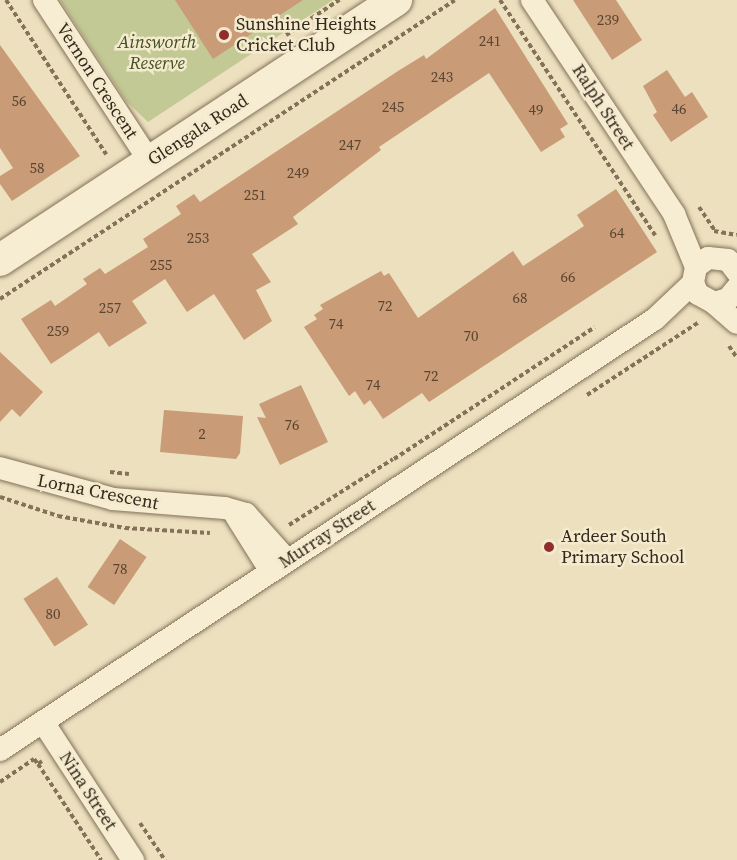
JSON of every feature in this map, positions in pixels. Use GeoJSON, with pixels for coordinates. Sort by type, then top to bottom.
{"type":"FeatureCollection","features":[{"type":"Feature","properties":{"kind":"street","name":"Vernon Crescent"},"geometry":{"type":"LineString","coordinates":[[44,0],[150,162]]}},
{"type":"Feature","properties":{"kind":"street","name":"Glengala Road"},"geometry":{"type":"LineString","coordinates":[[0,260],[396,0]]}},
{"type":"Feature","properties":{"kind":"street","name":"Ralph Street"},"geometry":{"type":"LineString","coordinates":[[532,0],[674,214],[702,295],[731,332]]}},
{"type":"Feature","properties":{"kind":"street","name":"Ralph Street"},"geometry":{"type":"LineString","coordinates":[[674,214],[730,261]]}},
{"type":"Feature","properties":{"kind":"street"},"geometry":{"type":"LineString","coordinates":[[702,295],[730,261]]}},
{"type":"Feature","properties":{"kind":"street"},"geometry":{"type":"LineString","coordinates":[[702,295],[728,299],[737,288]]}},
{"type":"Feature","properties":{"kind":"street","name":"Murray Street"},"geometry":{"type":"LineString","coordinates":[[0,750],[655,319],[702,295]]}},
{"type":"Feature","properties":{"kind":"street","name":"Lorna Crescent"},"geometry":{"type":"LineString","coordinates":[[0,468],[113,499],[232,510],[279,565]]}},
{"type":"Feature","properties":{"kind":"street","name":"Nina Street"},"geometry":{"type":"LineString","coordinates":[[43,722],[133,860]]}},
{"type":"Feature","properties":{"kind":"path"},"geometry":{"type":"LineString","coordinates":[[6,0],[106,154]]}},
{"type":"Feature","properties":{"kind":"path"},"geometry":{"type":"LineString","coordinates":[[0,299],[455,0]]}},
{"type":"Feature","properties":{"kind":"path"},"geometry":{"type":"LineString","coordinates":[[500,0],[658,240]]}},
{"type":"Feature","properties":{"kind":"path"},"geometry":{"type":"LineString","coordinates":[[581,399],[700,321],[702,295]]}},
{"type":"Feature","properties":{"kind":"path"},"geometry":{"type":"LineString","coordinates":[[731,332],[737,358]]}},
{"type":"Feature","properties":{"kind":"path"},"geometry":{"type":"LineString","coordinates":[[0,782],[34,759],[38,764]]}},
{"type":"Feature","properties":{"kind":"path"},"geometry":{"type":"LineString","coordinates":[[138,820],[165,860]]}},
{"type":"Feature","properties":{"kind":"green space","name":"Ainsworth Reserve"},"geometry":{"type":"Polygon","coordinates":[[[60,0],[333,0],[148,122],[126,101],[60,0]]]}},
{"type":"Feature","properties":{"kind":"building","name":"Sunshine Heights Cricket Club"},"geometry":{"type":"Polygon","coordinates":[[[175,0],[303,0],[213,59],[175,0]]]}},
{"type":"Feature","properties":{"kind":"building"},"geometry":{"type":"Polygon","coordinates":[[[573,0],[616,0],[642,40],[612,60],[573,0]]]}},
{"type":"Feature","properties":{"kind":"building"},"geometry":{"type":"Polygon","coordinates":[[[495,8],[568,124],[560,129],[565,137],[541,152],[489,73],[379,147],[381,150],[293,217],[298,224],[252,254],[271,282],[256,290],[272,321],[244,340],[214,294],[187,312],[165,279],[132,301],[147,323],[109,347],[99,332],[51,364],[21,319],[51,300],[55,306],[87,284],[83,279],[100,268],[105,274],[148,247],[143,239],[181,214],[176,206],[194,194],[200,202],[398,71],[424,55],[426,59],[495,8]]]}},
{"type":"Feature","properties":{"kind":"building"},"geometry":{"type":"Polygon","coordinates":[[[0,45],[80,156],[12,201],[0,184],[0,176],[13,168],[0,148],[0,45]]]}},
{"type":"Feature","properties":{"kind":"building"},"geometry":{"type":"Polygon","coordinates":[[[667,70],[685,97],[692,92],[708,117],[671,142],[653,115],[657,112],[643,86],[667,70]]]}},
{"type":"Feature","properties":{"kind":"building"},"geometry":{"type":"Polygon","coordinates":[[[616,189],[657,252],[429,402],[422,393],[383,419],[370,400],[364,405],[355,391],[349,396],[304,327],[317,319],[314,315],[323,309],[320,305],[381,271],[384,276],[389,273],[418,318],[513,251],[523,266],[584,226],[577,215],[616,189]]]}},
{"type":"Feature","properties":{"kind":"building"},"geometry":{"type":"Polygon","coordinates":[[[0,352],[43,392],[20,417],[12,409],[0,422],[0,352]]]}},
{"type":"Feature","properties":{"kind":"building"},"geometry":{"type":"Polygon","coordinates":[[[301,385],[328,442],[280,465],[257,417],[266,418],[259,404],[301,385]]]}},
{"type":"Feature","properties":{"kind":"building"},"geometry":{"type":"Polygon","coordinates":[[[164,410],[243,416],[240,453],[236,459],[160,452],[164,410]]]}},
{"type":"Feature","properties":{"kind":"building"},"geometry":{"type":"Polygon","coordinates":[[[120,539],[147,557],[114,605],[88,587],[120,539]]]}},
{"type":"Feature","properties":{"kind":"building"},"geometry":{"type":"Polygon","coordinates":[[[57,577],[88,625],[54,647],[23,599],[57,577]]]}},
{"type":"Feature","properties":{"kind":"place","name":"Sunshine Heights Cricket Club"},"geometry":{"type":"Point","coordinates":[224,35]}},
{"type":"Feature","properties":{"kind":"place","name":"Ardeer South Primary School"},"geometry":{"type":"Point","coordinates":[549,547]}}]}
